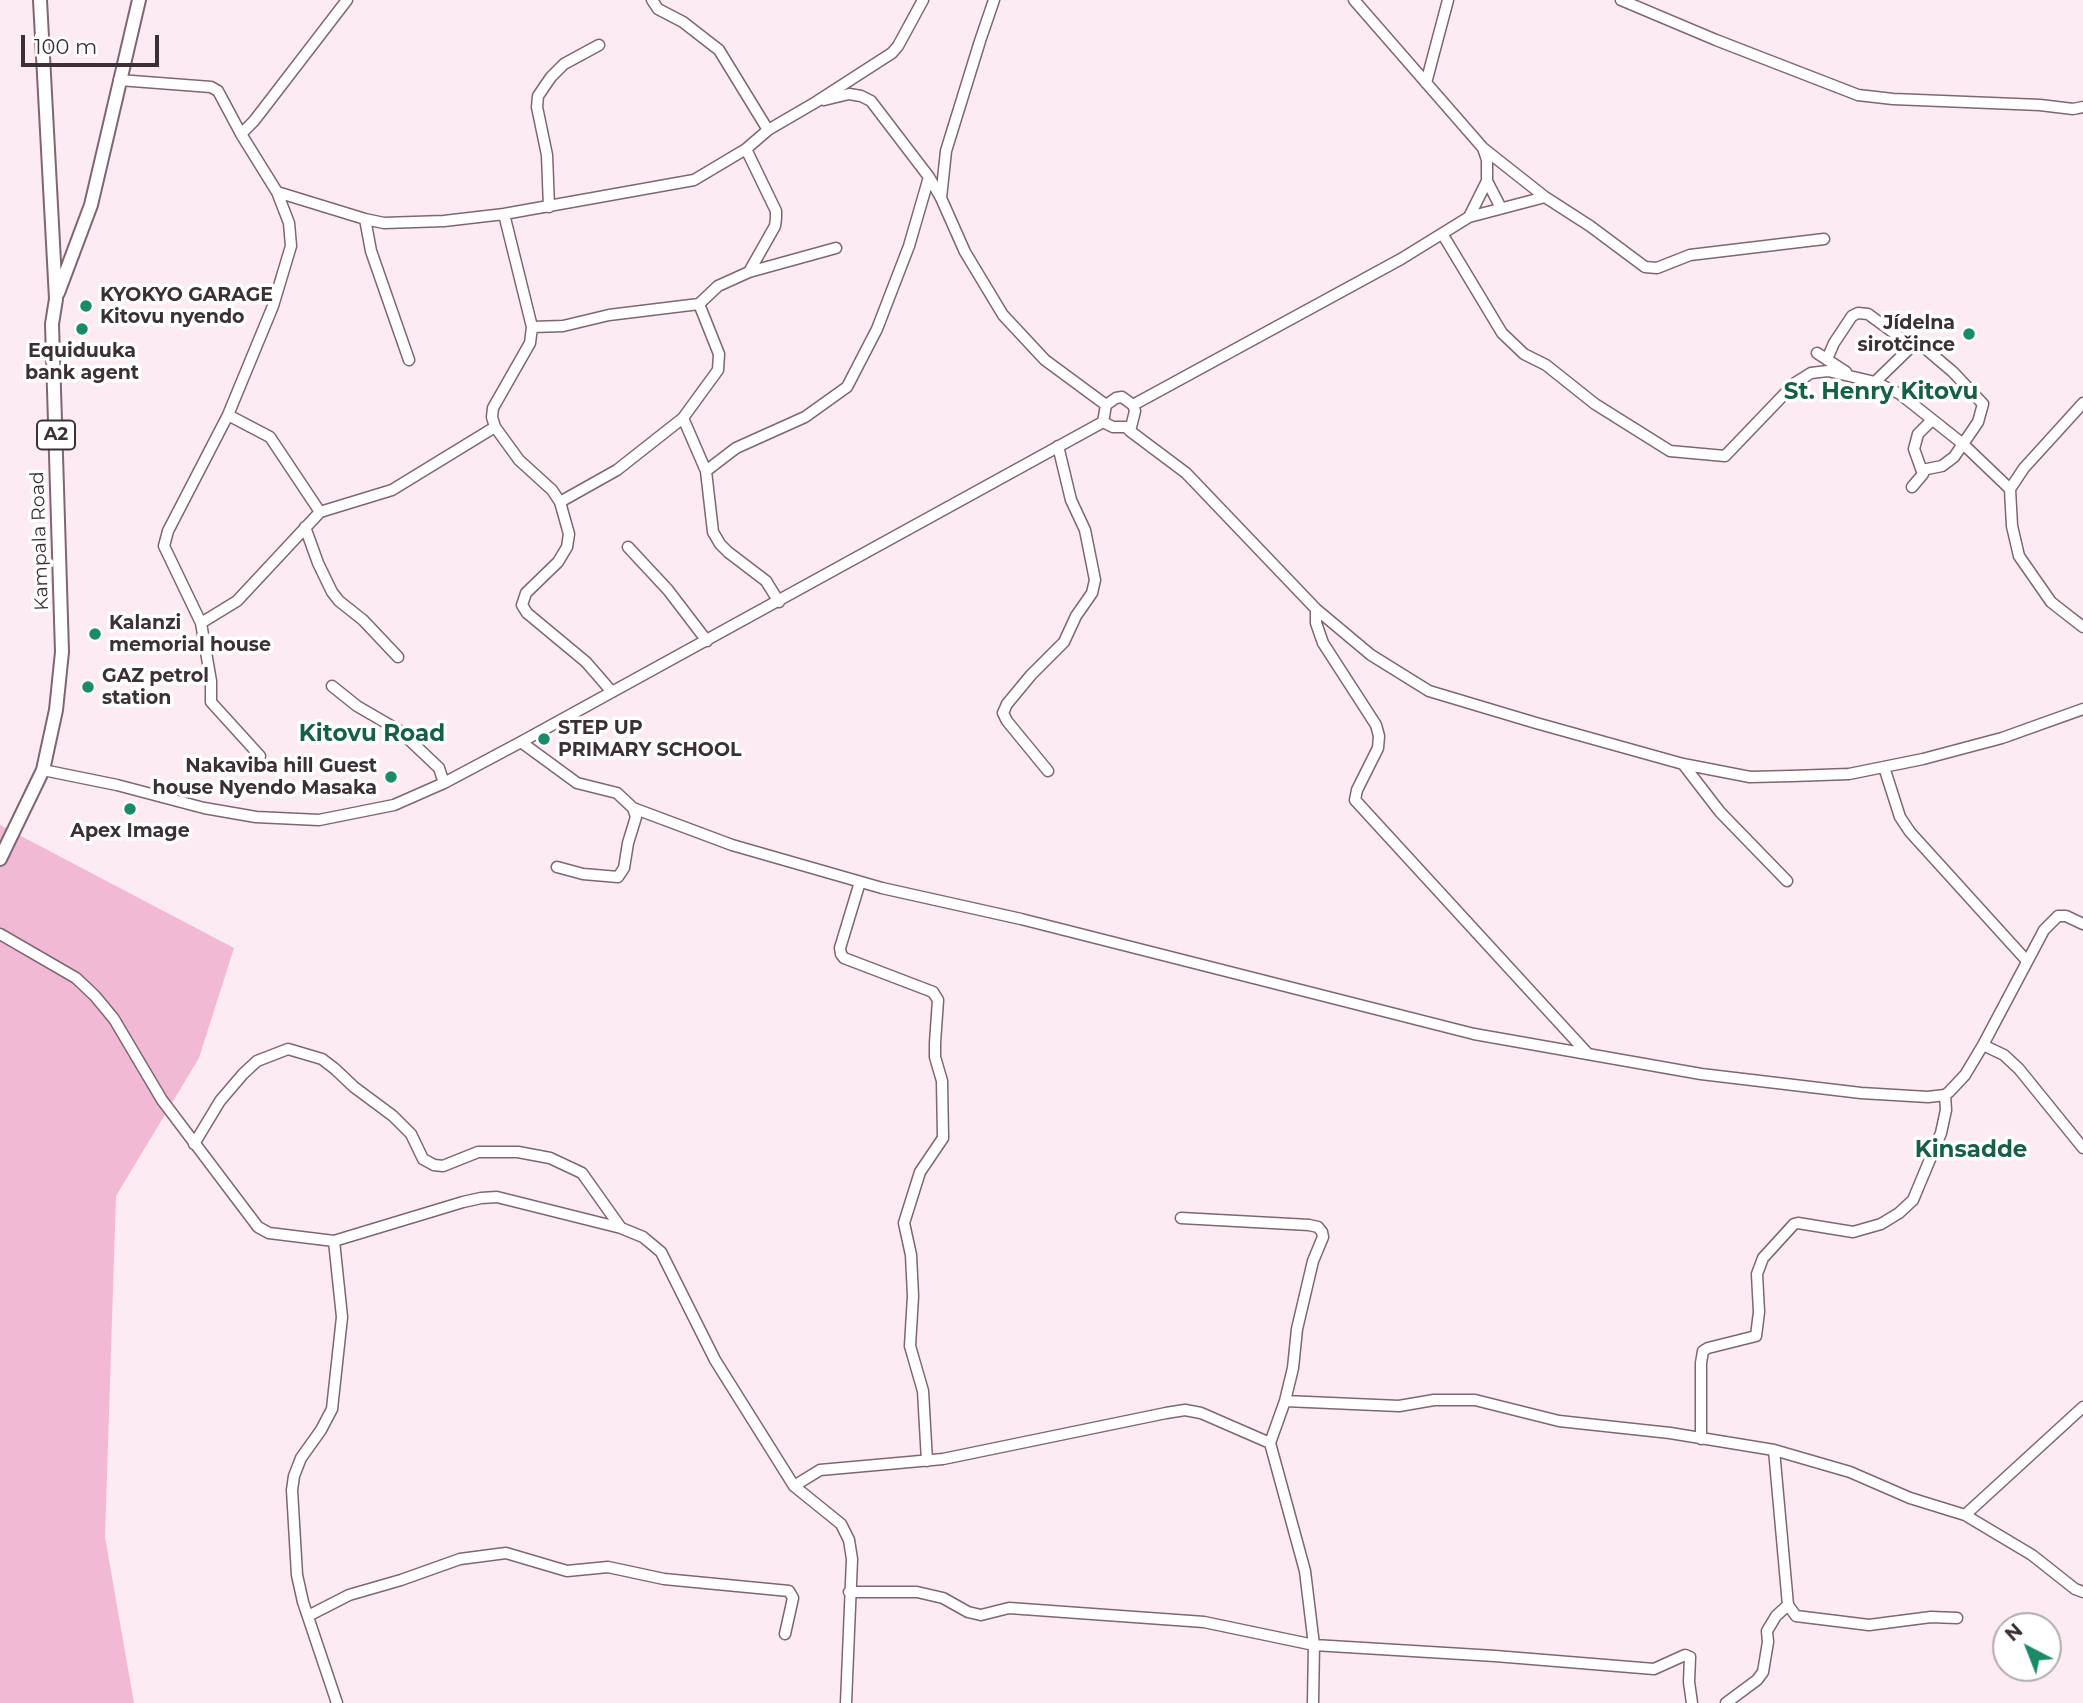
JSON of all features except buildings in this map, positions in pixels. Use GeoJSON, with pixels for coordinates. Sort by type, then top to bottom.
{"type":"FeatureCollection","features":[{"type":"Feature","properties":{"kind":"main road","name":"Kampala Road"},"geometry":{"type":"LineString","coordinates":[[0,859],[32,799],[43,770],[56,710],[62,652],[52,324],[55,299],[40,0]]}},
{"type":"Feature","properties":{"kind":"main road"},"geometry":{"type":"LineString","coordinates":[[55,299],[91,205],[139,0]]}},
{"type":"Feature","properties":{"kind":"street"},"geometry":{"type":"LineString","coordinates":[[241,134],[254,121],[347,0]]}},
{"type":"Feature","properties":{"kind":"street"},"geometry":{"type":"LineString","coordinates":[[652,0],[658,9],[683,22],[719,50],[768,130]]}},
{"type":"Feature","properties":{"kind":"street"},"geometry":{"type":"LineString","coordinates":[[277,192],[384,223],[444,221],[504,214],[694,180],[705,176],[747,149],[768,130],[892,52],[923,0]]}},
{"type":"Feature","properties":{"kind":"street"},"geometry":{"type":"LineString","coordinates":[[941,198],[946,151],[994,0]]}},
{"type":"Feature","properties":{"kind":"street"},"geometry":{"type":"LineString","coordinates":[[1354,0],[1483,148],[1487,160],[1487,181],[1469,217]]}},
{"type":"Feature","properties":{"kind":"street"},"geometry":{"type":"LineString","coordinates":[[1426,83],[1448,0]]}},
{"type":"Feature","properties":{"kind":"street"},"geometry":{"type":"LineString","coordinates":[[1621,0],[1858,95],[2073,109],[2083,107]]}},
{"type":"Feature","properties":{"kind":"street"},"geometry":{"type":"LineString","coordinates":[[549,207],[547,155],[537,107],[538,96],[564,64],[599,45]]}},
{"type":"Feature","properties":{"kind":"street"},"geometry":{"type":"LineString","coordinates":[[119,80],[211,88],[222,96],[241,134],[277,192],[289,223],[291,246],[273,306],[228,415],[168,531],[164,546],[201,623],[211,681],[211,702],[260,756]]}},
{"type":"Feature","properties":{"kind":"street"},"geometry":{"type":"LineString","coordinates":[[816,102],[849,94],[871,101],[929,177],[965,252],[1003,315],[1045,360],[1106,405]]}},
{"type":"Feature","properties":{"kind":"street"},"geometry":{"type":"LineString","coordinates":[[1483,148],[1545,197],[1645,267],[1657,268],[1690,255],[1824,239]]}},
{"type":"Feature","properties":{"kind":"street"},"geometry":{"type":"LineString","coordinates":[[747,149],[776,211],[775,226],[749,272]]}},
{"type":"Feature","properties":{"kind":"street"},"geometry":{"type":"LineString","coordinates":[[706,471],[736,448],[805,417],[847,387],[877,329],[909,246],[929,177]]}},
{"type":"Feature","properties":{"kind":"street"},"geometry":{"type":"LineString","coordinates":[[1487,181],[1501,208]]}},
{"type":"Feature","properties":{"kind":"street"},"geometry":{"type":"LineString","coordinates":[[1133,405],[1443,235],[1469,217],[1545,197]]}},
{"type":"Feature","properties":{"kind":"street"},"geometry":{"type":"LineString","coordinates":[[504,214],[532,327],[530,343],[493,408],[492,417],[495,428],[524,466],[552,490],[561,502],[569,534],[567,547],[558,562],[526,593],[522,605],[527,613],[586,662],[612,692]]}},
{"type":"Feature","properties":{"kind":"street"},"geometry":{"type":"LineString","coordinates":[[365,219],[371,251],[409,360]]}},
{"type":"Feature","properties":{"kind":"street"},"geometry":{"type":"LineString","coordinates":[[1443,235],[1502,333],[1524,354],[1546,365],[1595,404],[1670,451],[1725,456],[1795,383],[1811,373],[1828,371],[1875,382],[1900,394],[1962,444],[2010,489]]}},
{"type":"Feature","properties":{"kind":"street"},"geometry":{"type":"LineString","coordinates":[[532,327],[563,326],[609,315],[699,304],[718,286],[749,272],[836,248]]}},
{"type":"Feature","properties":{"kind":"street"},"geometry":{"type":"LineString","coordinates":[[561,502],[617,470],[683,418],[718,370],[719,354],[699,304]]}},
{"type":"Feature","properties":{"kind":"street"},"geometry":{"type":"LineString","coordinates":[[1828,359],[1833,343],[1858,313],[1868,314],[1912,346]]}},
{"type":"Feature","properties":{"kind":"street"},"geometry":{"type":"LineString","coordinates":[[1875,382],[1912,346],[1920,344],[1928,348],[1983,404],[1978,422],[1954,457],[1942,466],[1922,470]]}},
{"type":"Feature","properties":{"kind":"street"},"geometry":{"type":"LineString","coordinates":[[1817,353],[1849,374]]}},
{"type":"Feature","properties":{"kind":"street"},"geometry":{"type":"LineString","coordinates":[[1103,422],[1106,405],[1122,397],[1133,405],[1135,411],[1130,431]]}},
{"type":"Feature","properties":{"kind":"street"},"geometry":{"type":"LineString","coordinates":[[2083,403],[2024,468],[2010,489],[2012,526],[2019,556],[2051,601],[2083,627]]}},
{"type":"Feature","properties":{"kind":"street"},"geometry":{"type":"LineString","coordinates":[[228,415],[270,436],[320,512]]}},
{"type":"Feature","properties":{"kind":"street"},"geometry":{"type":"LineString","coordinates":[[683,418],[706,471],[713,532],[720,544],[757,572],[779,602]]}},
{"type":"Feature","properties":{"kind":"street"},"geometry":{"type":"LineString","coordinates":[[1912,486],[1923,474],[1914,449],[1918,434],[1931,420]]}},
{"type":"Feature","properties":{"kind":"street"},"geometry":{"type":"LineString","coordinates":[[43,770],[117,785],[204,808],[256,817],[319,820],[394,806],[521,742],[1103,422],[1120,428],[1126,426],[1186,473],[1316,608],[1371,655],[1429,691],[1683,764],[1750,777],[1849,775],[2002,738],[2083,709]]}},
{"type":"Feature","properties":{"kind":"street"},"geometry":{"type":"LineString","coordinates":[[201,623],[237,601],[320,512],[392,490],[495,428]]}},
{"type":"Feature","properties":{"kind":"street"},"geometry":{"type":"LineString","coordinates":[[1048,771],[1003,713],[1007,704],[1031,676],[1065,642],[1076,616],[1092,593],[1095,580],[1085,530],[1072,500],[1058,446]]}},
{"type":"Feature","properties":{"kind":"street"},"geometry":{"type":"LineString","coordinates":[[305,527],[332,592],[398,657]]}},
{"type":"Feature","properties":{"kind":"street"},"geometry":{"type":"LineString","coordinates":[[628,547],[668,590],[707,641]]}},
{"type":"Feature","properties":{"kind":"street"},"geometry":{"type":"LineString","coordinates":[[1316,608],[1316,623],[1323,643],[1376,725],[1379,736],[1378,748],[1357,790],[1355,800],[1588,1054]]}},
{"type":"Feature","properties":{"kind":"street"},"geometry":{"type":"LineString","coordinates":[[332,686],[357,706],[400,731],[439,768],[444,783]]}},
{"type":"Feature","properties":{"kind":"street"},"geometry":{"type":"LineString","coordinates":[[521,742],[577,783],[617,793],[634,808],[732,845],[860,882],[1021,919],[1474,1034],[1701,1074],[1861,1093],[1928,1097],[1945,1095],[1965,1075],[1983,1045],[2043,930],[2058,916],[2066,916],[2083,925]]}},
{"type":"Feature","properties":{"kind":"street"},"geometry":{"type":"LineString","coordinates":[[1683,764],[1720,812],[1787,881]]}},
{"type":"Feature","properties":{"kind":"street"},"geometry":{"type":"LineString","coordinates":[[1884,767],[1900,817],[1910,832],[2027,961]]}},
{"type":"Feature","properties":{"kind":"street"},"geometry":{"type":"LineString","coordinates":[[557,867],[583,874],[618,877],[624,868],[636,817],[634,808]]}},
{"type":"Feature","properties":{"kind":"street"},"geometry":{"type":"LineString","coordinates":[[860,882],[840,948],[841,954],[844,958],[933,992],[938,1000],[935,1057],[942,1081],[943,1138],[920,1172],[904,1223],[911,1255],[913,1296],[910,1346],[923,1391],[926,1461]]}},
{"type":"Feature","properties":{"kind":"street"},"geometry":{"type":"LineString","coordinates":[[0,934],[76,978],[95,996],[114,1020],[162,1100],[194,1144],[258,1227],[270,1233],[334,1241],[481,1198],[497,1198],[621,1228],[643,1237],[661,1252],[715,1360],[794,1486],[841,1524],[849,1540],[852,1559],[846,1703]]}},
{"type":"Feature","properties":{"kind":"street"},"geometry":{"type":"LineString","coordinates":[[1983,1045],[2004,1055],[2019,1069],[2083,1148]]}},
{"type":"Feature","properties":{"kind":"street"},"geometry":{"type":"LineString","coordinates":[[194,1144],[220,1101],[243,1074],[257,1061],[288,1049],[322,1059],[335,1069],[393,1116],[411,1134],[423,1159],[434,1165],[443,1166],[478,1152],[518,1152],[551,1158],[582,1173],[621,1228]]}},
{"type":"Feature","properties":{"kind":"street"},"geometry":{"type":"LineString","coordinates":[[1701,1439],[1703,1351],[1756,1336],[1759,1312],[1757,1274],[1763,1258],[1794,1224],[1853,1232],[1881,1224],[1899,1213],[1913,1200],[1941,1133],[1946,1110],[1945,1095]]}},
{"type":"Feature","properties":{"kind":"street"},"geometry":{"type":"LineString","coordinates":[[1181,1218],[1309,1226],[1318,1227],[1322,1232],[1323,1237],[1313,1261],[1297,1329],[1293,1368],[1285,1401],[1270,1443],[1305,1572],[1314,1645],[1313,1703]]}},
{"type":"Feature","properties":{"kind":"street"},"geometry":{"type":"LineString","coordinates":[[334,1241],[342,1317],[332,1409],[301,1458],[292,1490],[297,1575],[337,1703]]}},
{"type":"Feature","properties":{"kind":"street"},"geometry":{"type":"LineString","coordinates":[[1285,1401],[1399,1406],[1434,1400],[1475,1400],[1559,1421],[1670,1433],[1774,1450],[1850,1472],[1910,1498],[1965,1515],[2032,1555],[2075,1589],[2083,1592]]}},
{"type":"Feature","properties":{"kind":"street"},"geometry":{"type":"LineString","coordinates":[[1965,1515],[2083,1407]]}},
{"type":"Feature","properties":{"kind":"street"},"geometry":{"type":"LineString","coordinates":[[794,1486],[820,1470],[926,1461],[1185,1410],[1201,1413],[1270,1443]]}},
{"type":"Feature","properties":{"kind":"street"},"geometry":{"type":"LineString","coordinates":[[1774,1450],[1788,1605],[1796,1616],[1869,1625],[1931,1617],[1957,1618]]}},
{"type":"Feature","properties":{"kind":"street"},"geometry":{"type":"LineString","coordinates":[[308,1616],[349,1595],[460,1559],[506,1553],[567,1571],[608,1567],[664,1579],[789,1591],[793,1598],[785,1634]]}},
{"type":"Feature","properties":{"kind":"street"},"geometry":{"type":"LineString","coordinates":[[849,1592],[917,1592],[943,1598],[968,1612],[981,1615],[1009,1608],[1204,1622],[1314,1645],[1654,1669],[1685,1655],[1690,1657],[1692,1703]]}},
{"type":"Feature","properties":{"kind":"street"},"geometry":{"type":"LineString","coordinates":[[1727,1703],[1763,1672],[1767,1631],[1776,1616],[1788,1605]]}},
{"type":"Feature","properties":{"kind":"shaded area"},"geometry":{"type":"Polygon","coordinates":[[[0,825],[234,948],[199,1058],[116,1196],[105,1537],[134,1703],[0,1703],[0,825]]]}},
{"type":"Feature","properties":{"kind":"place","name":"KYOKYO GARAGE Kitovu nyendo"},"geometry":{"type":"Point","coordinates":[86,306]}},
{"type":"Feature","properties":{"kind":"place","name":"Equiduuka bank agent"},"geometry":{"type":"Point","coordinates":[82,329]}},
{"type":"Feature","properties":{"kind":"place","name":"Jídelna sirotčince"},"geometry":{"type":"Point","coordinates":[1969,334]}},
{"type":"Feature","properties":{"kind":"place","name":"Kalanzi memorial house"},"geometry":{"type":"Point","coordinates":[95,634]}},
{"type":"Feature","properties":{"kind":"place","name":"GAZ petrol station"},"geometry":{"type":"Point","coordinates":[88,687]}},
{"type":"Feature","properties":{"kind":"place","name":"STEP UP PRIMARY SCHOOL"},"geometry":{"type":"Point","coordinates":[544,739]}},
{"type":"Feature","properties":{"kind":"place","name":"Nakaviba hill Guest house Nyendo Masaka"},"geometry":{"type":"Point","coordinates":[391,777]}},
{"type":"Feature","properties":{"kind":"place","name":"Apex Image"},"geometry":{"type":"Point","coordinates":[130,809]}},
{"type":"Feature","properties":{"kind":"district","name":"St. Henry Kitovu"},"geometry":{"type":"Point","coordinates":[1881,392]}},
{"type":"Feature","properties":{"kind":"district","name":"Kitovu Road"},"geometry":{"type":"Point","coordinates":[372,734]}},
{"type":"Feature","properties":{"kind":"district","name":"Kinsadde"},"geometry":{"type":"Point","coordinates":[1971,1150]}}]}
